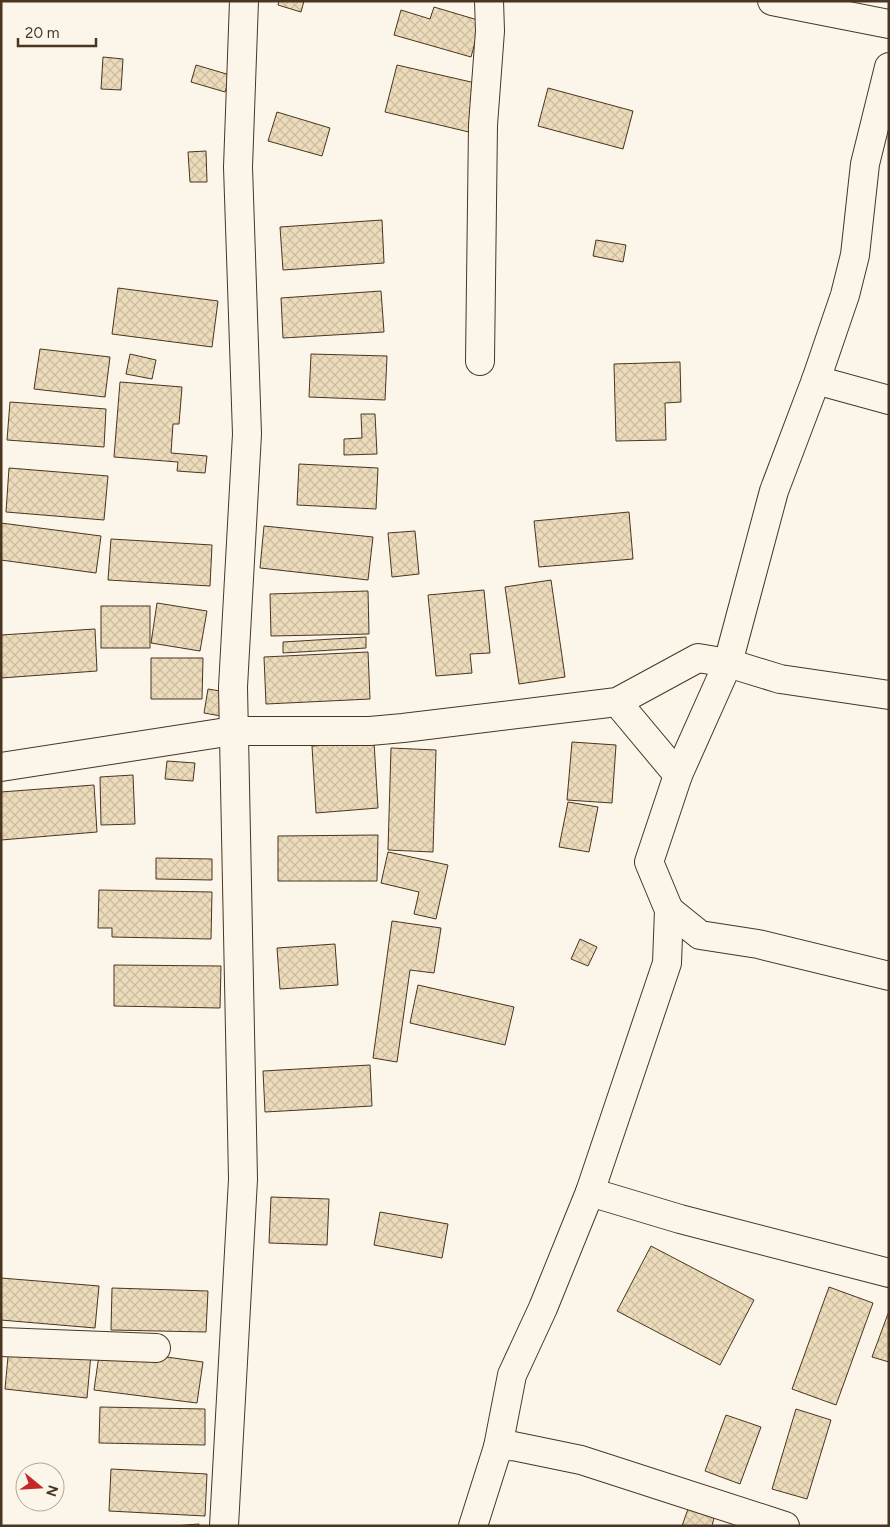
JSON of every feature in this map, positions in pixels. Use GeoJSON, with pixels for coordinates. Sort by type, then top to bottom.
{"type":"FeatureCollection","features":[{"type":"Feature","properties":{"kind":"street"},"geometry":{"type":"LineString","coordinates":[[224,1526],[243,1179],[233,687],[247,434],[238,167],[244,1]]}},
{"type":"Feature","properties":{"kind":"street"},"geometry":{"type":"LineString","coordinates":[[480,361],[483,125],[490,31],[489,1]]}},
{"type":"Feature","properties":{"kind":"street"},"geometry":{"type":"LineString","coordinates":[[772,1],[889,24]]}},
{"type":"Feature","properties":{"kind":"street"},"geometry":{"type":"LineString","coordinates":[[473,1526],[498,1447],[512,1375],[543,1308],[590,1192],[667,963],[669,910],[649,862],[678,775],[728,662],[774,490],[816,380],[845,295],[855,254],[866,164],[888,72]]}},
{"type":"Feature","properties":{"kind":"street"},"geometry":{"type":"LineString","coordinates":[[816,380],[889,400]]}},
{"type":"Feature","properties":{"kind":"street"},"geometry":{"type":"LineString","coordinates":[[1,767],[233,732],[370,731],[617,702],[698,658],[728,662],[780,679],[889,695]]}},
{"type":"Feature","properties":{"kind":"street"},"geometry":{"type":"LineString","coordinates":[[617,702],[678,775]]}},
{"type":"Feature","properties":{"kind":"street"},"geometry":{"type":"LineString","coordinates":[[669,910],[700,935],[758,944],[889,976]]}},
{"type":"Feature","properties":{"kind":"street"},"geometry":{"type":"LineString","coordinates":[[590,1192],[680,1219],[889,1273]]}},
{"type":"Feature","properties":{"kind":"street"},"geometry":{"type":"LineString","coordinates":[[1,1342],[156,1348]]}},
{"type":"Feature","properties":{"kind":"street"},"geometry":{"type":"LineString","coordinates":[[498,1447],[513,1446],[581,1460],[786,1526]]}},
{"type":"Feature","properties":{"kind":"building"},"geometry":{"type":"Polygon","coordinates":[[[279,1],[304,1],[301,12],[278,5],[279,1]]]}},
{"type":"Feature","properties":{"kind":"building"},"geometry":{"type":"Polygon","coordinates":[[[434,7],[481,21],[471,57],[394,35],[401,10],[430,19],[434,7]]]}},
{"type":"Feature","properties":{"kind":"building"},"geometry":{"type":"Polygon","coordinates":[[[103,57],[123,59],[121,90],[101,89],[103,57]]]}},
{"type":"Feature","properties":{"kind":"building"},"geometry":{"type":"Polygon","coordinates":[[[196,65],[230,75],[225,92],[191,82],[196,65]]]}},
{"type":"Feature","properties":{"kind":"building"},"geometry":{"type":"Polygon","coordinates":[[[397,65],[484,85],[473,133],[385,112],[397,65]]]}},
{"type":"Feature","properties":{"kind":"building"},"geometry":{"type":"Polygon","coordinates":[[[548,88],[633,111],[623,149],[538,126],[548,88]]]}},
{"type":"Feature","properties":{"kind":"building"},"geometry":{"type":"Polygon","coordinates":[[[277,112],[330,128],[322,156],[268,141],[277,112]]]}},
{"type":"Feature","properties":{"kind":"building"},"geometry":{"type":"Polygon","coordinates":[[[206,151],[207,182],[190,182],[188,152],[206,151]]]}},
{"type":"Feature","properties":{"kind":"building"},"geometry":{"type":"Polygon","coordinates":[[[382,220],[384,263],[283,270],[280,227],[382,220]]]}},
{"type":"Feature","properties":{"kind":"building"},"geometry":{"type":"Polygon","coordinates":[[[596,240],[626,245],[623,262],[593,256],[596,240]]]}},
{"type":"Feature","properties":{"kind":"building"},"geometry":{"type":"Polygon","coordinates":[[[118,288],[218,301],[212,347],[112,334],[118,288]]]}},
{"type":"Feature","properties":{"kind":"building"},"geometry":{"type":"Polygon","coordinates":[[[381,291],[384,332],[283,338],[281,298],[381,291]]]}},
{"type":"Feature","properties":{"kind":"building"},"geometry":{"type":"Polygon","coordinates":[[[40,349],[110,357],[105,397],[34,389],[40,349]]]}},
{"type":"Feature","properties":{"kind":"building"},"geometry":{"type":"Polygon","coordinates":[[[130,354],[156,360],[152,379],[126,374],[130,354]]]}},
{"type":"Feature","properties":{"kind":"building"},"geometry":{"type":"Polygon","coordinates":[[[311,354],[387,356],[385,400],[309,397],[311,354]]]}},
{"type":"Feature","properties":{"kind":"building"},"geometry":{"type":"Polygon","coordinates":[[[680,362],[681,402],[665,403],[666,440],[616,441],[614,364],[680,362]]]}},
{"type":"Feature","properties":{"kind":"building"},"geometry":{"type":"Polygon","coordinates":[[[120,382],[182,387],[179,424],[173,424],[171,453],[207,456],[205,473],[177,471],[178,462],[114,457],[120,382]]]}},
{"type":"Feature","properties":{"kind":"building"},"geometry":{"type":"Polygon","coordinates":[[[10,402],[106,409],[104,447],[7,440],[10,402]]]}},
{"type":"Feature","properties":{"kind":"building"},"geometry":{"type":"Polygon","coordinates":[[[361,414],[375,414],[377,454],[344,455],[344,439],[362,438],[361,414]]]}},
{"type":"Feature","properties":{"kind":"building"},"geometry":{"type":"Polygon","coordinates":[[[299,464],[378,468],[376,509],[297,505],[299,464]]]}},
{"type":"Feature","properties":{"kind":"building"},"geometry":{"type":"Polygon","coordinates":[[[9,468],[108,476],[104,520],[6,512],[9,468]]]}},
{"type":"Feature","properties":{"kind":"building"},"geometry":{"type":"Polygon","coordinates":[[[629,512],[633,559],[539,567],[534,521],[629,512]]]}},
{"type":"Feature","properties":{"kind":"building"},"geometry":{"type":"Polygon","coordinates":[[[1,523],[101,536],[96,573],[1,560],[1,523]]]}},
{"type":"Feature","properties":{"kind":"building"},"geometry":{"type":"Polygon","coordinates":[[[264,526],[373,537],[368,580],[260,568],[264,526]]]}},
{"type":"Feature","properties":{"kind":"building"},"geometry":{"type":"Polygon","coordinates":[[[415,531],[419,574],[392,577],[388,533],[415,531]]]}},
{"type":"Feature","properties":{"kind":"building"},"geometry":{"type":"Polygon","coordinates":[[[111,539],[212,545],[210,586],[108,580],[111,539]]]}},
{"type":"Feature","properties":{"kind":"building"},"geometry":{"type":"Polygon","coordinates":[[[551,580],[565,677],[519,684],[505,587],[551,580]]]}},
{"type":"Feature","properties":{"kind":"building"},"geometry":{"type":"Polygon","coordinates":[[[484,590],[490,653],[470,654],[472,673],[436,676],[428,595],[484,590]]]}},
{"type":"Feature","properties":{"kind":"building"},"geometry":{"type":"Polygon","coordinates":[[[368,591],[369,634],[271,636],[270,594],[368,591]]]}},
{"type":"Feature","properties":{"kind":"building"},"geometry":{"type":"Polygon","coordinates":[[[157,603],[207,611],[200,651],[151,643],[157,603]]]}},
{"type":"Feature","properties":{"kind":"building"},"geometry":{"type":"Polygon","coordinates":[[[101,606],[150,606],[150,648],[101,648],[101,606]]]}},
{"type":"Feature","properties":{"kind":"building"},"geometry":{"type":"Polygon","coordinates":[[[95,629],[97,671],[1,678],[1,635],[95,629]]]}},
{"type":"Feature","properties":{"kind":"building"},"geometry":{"type":"Polygon","coordinates":[[[366,637],[366,648],[283,653],[283,642],[366,637]]]}},
{"type":"Feature","properties":{"kind":"building"},"geometry":{"type":"Polygon","coordinates":[[[368,652],[370,699],[266,704],[264,657],[368,652]]]}},
{"type":"Feature","properties":{"kind":"building"},"geometry":{"type":"Polygon","coordinates":[[[151,658],[203,658],[202,699],[151,699],[151,658]]]}},
{"type":"Feature","properties":{"kind":"building"},"geometry":{"type":"Polygon","coordinates":[[[208,689],[226,692],[221,716],[204,713],[208,689]]]}},
{"type":"Feature","properties":{"kind":"building"},"geometry":{"type":"Polygon","coordinates":[[[374,742],[378,808],[316,813],[312,746],[374,742]]]}},
{"type":"Feature","properties":{"kind":"building"},"geometry":{"type":"Polygon","coordinates":[[[572,742],[616,745],[612,803],[567,800],[572,742]]]}},
{"type":"Feature","properties":{"kind":"building"},"geometry":{"type":"Polygon","coordinates":[[[391,748],[436,750],[433,852],[388,850],[391,748]]]}},
{"type":"Feature","properties":{"kind":"building"},"geometry":{"type":"Polygon","coordinates":[[[167,761],[195,763],[193,781],[165,779],[167,761]]]}},
{"type":"Feature","properties":{"kind":"building"},"geometry":{"type":"Polygon","coordinates":[[[133,775],[135,824],[101,825],[100,777],[133,775]]]}},
{"type":"Feature","properties":{"kind":"building"},"geometry":{"type":"Polygon","coordinates":[[[94,785],[97,832],[1,840],[1,792],[94,785]]]}},
{"type":"Feature","properties":{"kind":"building"},"geometry":{"type":"Polygon","coordinates":[[[568,802],[598,807],[589,852],[559,847],[568,802]]]}},
{"type":"Feature","properties":{"kind":"building"},"geometry":{"type":"Polygon","coordinates":[[[378,835],[377,881],[278,881],[278,836],[378,835]]]}},
{"type":"Feature","properties":{"kind":"building"},"geometry":{"type":"Polygon","coordinates":[[[388,852],[448,865],[436,919],[414,914],[419,892],[381,883],[388,852]]]}},
{"type":"Feature","properties":{"kind":"building"},"geometry":{"type":"Polygon","coordinates":[[[156,858],[212,859],[212,880],[156,879],[156,858]]]}},
{"type":"Feature","properties":{"kind":"building"},"geometry":{"type":"Polygon","coordinates":[[[99,890],[212,892],[211,939],[112,937],[112,928],[98,928],[99,890]]]}},
{"type":"Feature","properties":{"kind":"building"},"geometry":{"type":"Polygon","coordinates":[[[392,921],[441,928],[434,973],[410,970],[397,1062],[373,1058],[392,921]]]}},
{"type":"Feature","properties":{"kind":"building"},"geometry":{"type":"Polygon","coordinates":[[[580,939],[597,947],[588,966],[571,959],[580,939]]]}},
{"type":"Feature","properties":{"kind":"building"},"geometry":{"type":"Polygon","coordinates":[[[335,944],[338,985],[280,989],[277,948],[335,944]]]}},
{"type":"Feature","properties":{"kind":"building"},"geometry":{"type":"Polygon","coordinates":[[[114,965],[221,966],[220,1008],[114,1006],[114,965]]]}},
{"type":"Feature","properties":{"kind":"building"},"geometry":{"type":"Polygon","coordinates":[[[418,985],[514,1007],[505,1045],[410,1023],[418,985]]]}},
{"type":"Feature","properties":{"kind":"building"},"geometry":{"type":"Polygon","coordinates":[[[370,1065],[372,1106],[265,1112],[263,1071],[370,1065]]]}},
{"type":"Feature","properties":{"kind":"building"},"geometry":{"type":"Polygon","coordinates":[[[271,1197],[329,1199],[327,1245],[269,1243],[271,1197]]]}},
{"type":"Feature","properties":{"kind":"building"},"geometry":{"type":"Polygon","coordinates":[[[380,1212],[448,1224],[442,1258],[374,1245],[380,1212]]]}},
{"type":"Feature","properties":{"kind":"building"},"geometry":{"type":"Polygon","coordinates":[[[651,1246],[754,1300],[720,1365],[617,1311],[651,1246]]]}},
{"type":"Feature","properties":{"kind":"building"},"geometry":{"type":"Polygon","coordinates":[[[1,1278],[99,1286],[95,1328],[1,1320],[1,1278]]]}},
{"type":"Feature","properties":{"kind":"building"},"geometry":{"type":"Polygon","coordinates":[[[829,1287],[873,1303],[836,1405],[792,1389],[829,1287]]]}},
{"type":"Feature","properties":{"kind":"building"},"geometry":{"type":"Polygon","coordinates":[[[112,1288],[208,1291],[206,1332],[111,1330],[112,1288]]]}},
{"type":"Feature","properties":{"kind":"building"},"geometry":{"type":"Polygon","coordinates":[[[889,1311],[889,1362],[872,1357],[889,1311]]]}},
{"type":"Feature","properties":{"kind":"building"},"geometry":{"type":"Polygon","coordinates":[[[9,1346],[91,1354],[87,1398],[5,1389],[9,1346]]]}},
{"type":"Feature","properties":{"kind":"building"},"geometry":{"type":"Polygon","coordinates":[[[100,1348],[203,1362],[197,1403],[94,1390],[100,1348]]]}},
{"type":"Feature","properties":{"kind":"building"},"geometry":{"type":"Polygon","coordinates":[[[100,1407],[205,1409],[205,1445],[99,1443],[100,1407]]]}},
{"type":"Feature","properties":{"kind":"building"},"geometry":{"type":"Polygon","coordinates":[[[796,1409],[831,1420],[807,1499],[772,1489],[796,1409]]]}},
{"type":"Feature","properties":{"kind":"building"},"geometry":{"type":"Polygon","coordinates":[[[726,1415],[761,1427],[740,1484],[705,1471],[726,1415]]]}},
{"type":"Feature","properties":{"kind":"building"},"geometry":{"type":"Polygon","coordinates":[[[111,1469],[207,1474],[205,1516],[109,1511],[111,1469]]]}},
{"type":"Feature","properties":{"kind":"building"},"geometry":{"type":"Polygon","coordinates":[[[688,1509],[714,1518],[712,1526],[682,1526],[688,1509]]]}},
{"type":"Feature","properties":{"kind":"building"},"geometry":{"type":"Polygon","coordinates":[[[199,1524],[199,1526],[174,1526],[199,1524]]]}}]}
